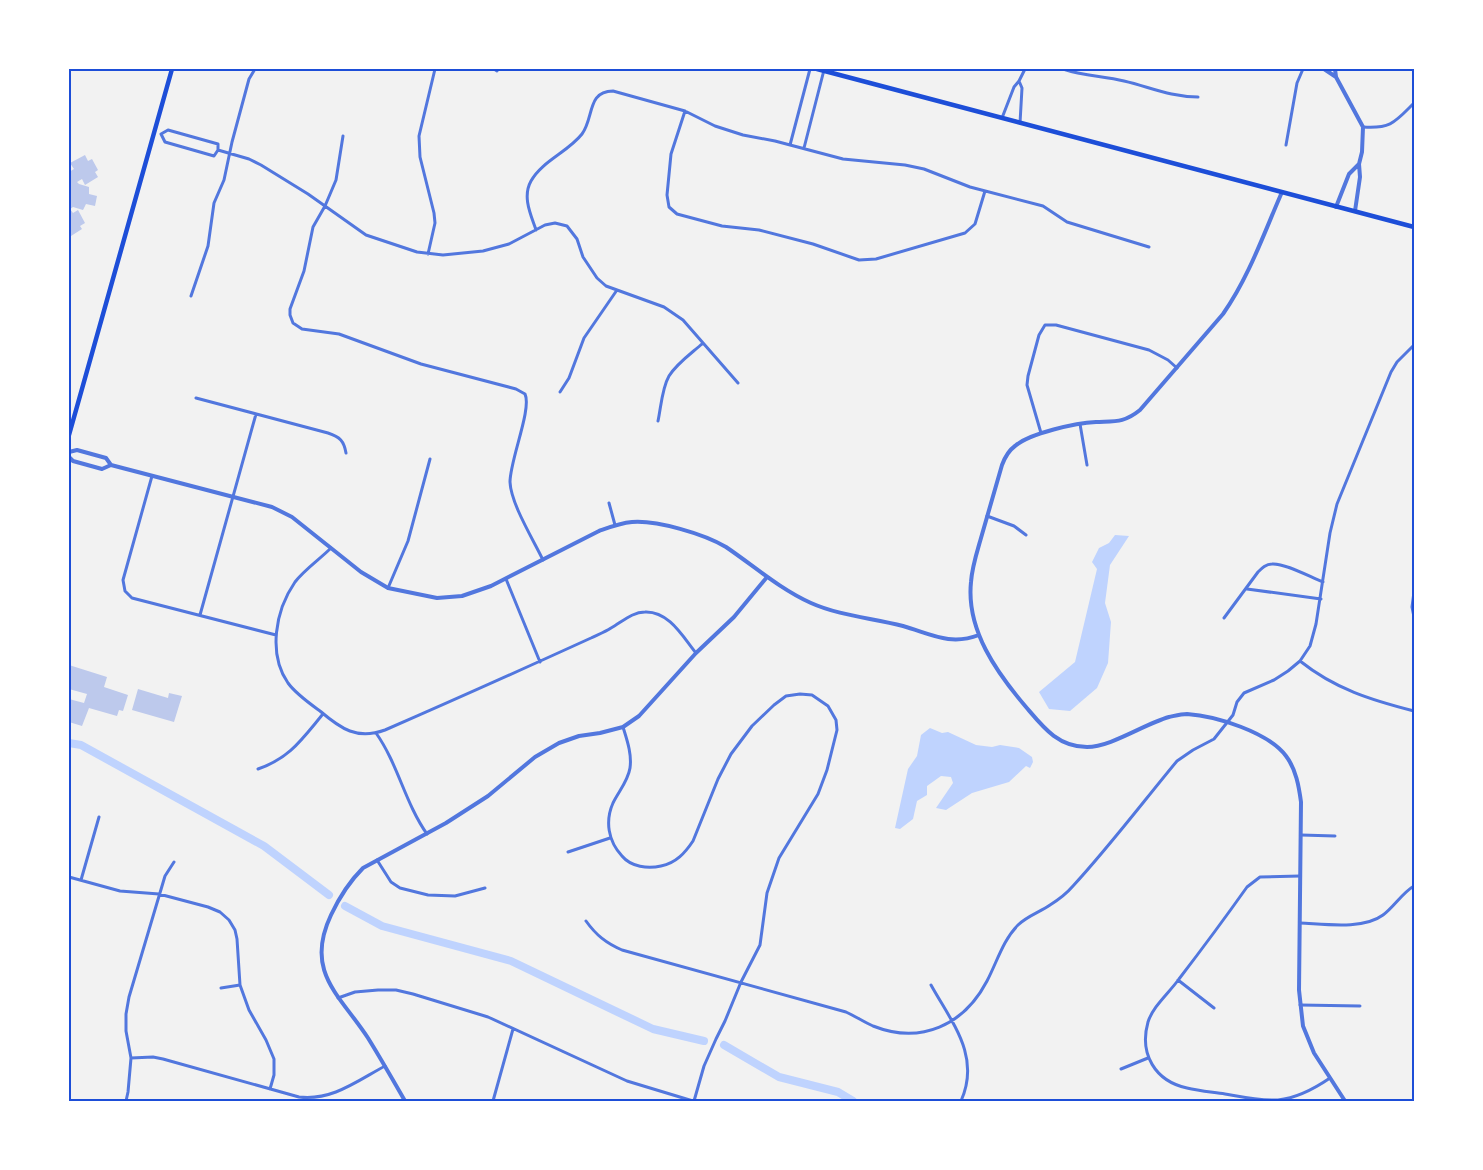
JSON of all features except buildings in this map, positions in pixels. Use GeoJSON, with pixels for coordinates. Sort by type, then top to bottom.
{"type":"FeatureCollection","features":[{"type":"Feature","properties":{"kind":"main road"},"geometry":{"type":"LineString","coordinates":[[69,434],[172,69]]}},
{"type":"Feature","properties":{"kind":"main road"},"geometry":{"type":"LineString","coordinates":[[817,69],[1414,227]]}},
{"type":"Feature","properties":{"kind":"street"},"geometry":{"type":"LineString","coordinates":[[191,296],[208,246],[214,203],[224,180],[229,153],[249,80],[255,69]]}},
{"type":"Feature","properties":{"kind":"street"},"geometry":{"type":"LineString","coordinates":[[428,254],[435,223],[420,157],[418,136],[435,69]]}},
{"type":"Feature","properties":{"kind":"street"},"geometry":{"type":"LineString","coordinates":[[790,145],[810,69]]}},
{"type":"Feature","properties":{"kind":"street"},"geometry":{"type":"LineString","coordinates":[[1002,119],[1014,87],[1025,69]]}},
{"type":"Feature","properties":{"kind":"street"},"geometry":{"type":"LineString","coordinates":[[1063,69],[1078,74],[1126,81],[1175,96],[1198,97]]}},
{"type":"Feature","properties":{"kind":"street"},"geometry":{"type":"LineString","coordinates":[[1286,145],[1297,83],[1303,69]]}},
{"type":"Feature","properties":{"kind":"street"},"geometry":{"type":"LineString","coordinates":[[1324,69],[1336,77]]}},
{"type":"Feature","properties":{"kind":"street"},"geometry":{"type":"LineString","coordinates":[[1335,69],[1336,77],[1363,127],[1362,152],[1359,164],[1360,177],[1355,211]]}},
{"type":"Feature","properties":{"kind":"street"},"geometry":{"type":"LineString","coordinates":[[804,148],[824,70]]}},
{"type":"Feature","properties":{"kind":"street"},"geometry":{"type":"LineString","coordinates":[[1019,81],[1022,88],[1020,124]]}},
{"type":"Feature","properties":{"kind":"street"},"geometry":{"type":"LineString","coordinates":[[536,230],[527,202],[530,182],[537,173],[581,136],[588,123],[594,102],[601,93],[613,91],[685,111],[729,132],[804,148],[843,159],[905,165],[924,169],[985,191],[1043,206],[1067,222],[1149,247]]}},
{"type":"Feature","properties":{"kind":"street"},"geometry":{"type":"LineString","coordinates":[[1363,127],[1380,128],[1388,125],[1401,116],[1414,103]]}},
{"type":"Feature","properties":{"kind":"street"},"geometry":{"type":"LineString","coordinates":[[685,111],[671,154],[667,195],[669,207],[677,214],[722,226],[760,230],[813,244],[859,260],[876,259],[965,233],[975,224],[985,191]]}},
{"type":"Feature","properties":{"kind":"street"},"geometry":{"type":"LineString","coordinates":[[154,132],[161,134],[168,130],[209,141],[218,144],[218,150],[214,156],[206,154],[165,142],[161,134]]}},
{"type":"Feature","properties":{"kind":"street"},"geometry":{"type":"LineString","coordinates":[[343,136],[336,180],[314,227],[304,271],[290,308],[291,320],[299,328],[339,334],[421,364],[516,389],[526,396],[527,406],[515,452],[511,485],[514,501],[544,560]]}},
{"type":"Feature","properties":{"kind":"street"},"geometry":{"type":"LineString","coordinates":[[218,150],[249,159],[261,165],[366,235],[416,252],[444,255],[483,251],[509,244],[545,225],[555,223],[567,226],[577,239],[583,257],[597,278],[606,286],[674,313],[690,327],[738,383]]}},
{"type":"Feature","properties":{"kind":"street"},"geometry":{"type":"LineString","coordinates":[[1336,207],[1349,174],[1359,164]]}},
{"type":"Feature","properties":{"kind":"street"},"geometry":{"type":"LineString","coordinates":[[1282,192],[1233,300],[1177,369],[1140,410],[1124,420],[1080,424],[1041,433],[1015,445],[1006,454],[987,516],[971,582],[971,600],[979,635],[998,673],[1046,731],[1059,741],[1072,746],[1088,747],[1102,744],[1166,718],[1185,714],[1202,716],[1246,728],[1268,739],[1286,756],[1294,770],[1301,802],[1300,1005],[1303,1026],[1314,1052],[1344,1101]]}},
{"type":"Feature","properties":{"kind":"street"},"geometry":{"type":"LineString","coordinates":[[560,392],[568,378],[584,338],[617,290]]}},
{"type":"Feature","properties":{"kind":"street"},"geometry":{"type":"LineString","coordinates":[[1041,433],[1027,385],[1040,335],[1045,325],[1056,325],[1149,350],[1168,360],[1177,369]]}},
{"type":"Feature","properties":{"kind":"street"},"geometry":{"type":"LineString","coordinates":[[658,421],[669,377],[703,343]]}},
{"type":"Feature","properties":{"kind":"street"},"geometry":{"type":"LineString","coordinates":[[586,921],[595,933],[608,944],[622,950],[846,1012],[872,1025],[890,1031],[907,1033],[928,1030],[952,1022],[979,995],[1009,934],[1022,921],[1052,905],[1072,887],[1177,761],[1214,739],[1233,715],[1237,702],[1244,693],[1288,672],[1300,661],[1310,646],[1314,634],[1321,599],[1331,525],[1342,488],[1391,372],[1414,345]]}},
{"type":"Feature","properties":{"kind":"street"},"geometry":{"type":"LineString","coordinates":[[196,398],[328,432],[340,437],[346,453]]}},
{"type":"Feature","properties":{"kind":"street"},"geometry":{"type":"LineString","coordinates":[[200,616],[256,414]]}},
{"type":"Feature","properties":{"kind":"street"},"geometry":{"type":"LineString","coordinates":[[1080,424],[1086,465]]}},
{"type":"Feature","properties":{"kind":"street"},"geometry":{"type":"LineString","coordinates":[[69,452],[76,450],[106,458],[111,465]]}},
{"type":"Feature","properties":{"kind":"street"},"geometry":{"type":"LineString","coordinates":[[69,457],[73,461],[102,469],[111,465],[272,508],[292,517],[361,572],[388,588],[437,598],[462,596],[491,586],[599,531],[615,525],[631,522],[648,522],[697,534],[724,547],[767,577],[812,604],[836,612],[895,624],[952,640],[966,640],[979,635]]}},
{"type":"Feature","properties":{"kind":"street"},"geometry":{"type":"LineString","coordinates":[[388,588],[408,541],[430,459]]}},
{"type":"Feature","properties":{"kind":"street"},"geometry":{"type":"LineString","coordinates":[[152,476],[123,580],[124,590],[132,598],[276,635]]}},
{"type":"Feature","properties":{"kind":"street"},"geometry":{"type":"LineString","coordinates":[[609,503],[615,525]]}},
{"type":"Feature","properties":{"kind":"street"},"geometry":{"type":"LineString","coordinates":[[987,516],[1008,524],[1026,535]]}},
{"type":"Feature","properties":{"kind":"street"},"geometry":{"type":"LineString","coordinates":[[331,548],[295,581],[284,601],[276,635],[277,661],[288,683],[323,714],[346,730],[357,733],[376,733],[540,662],[610,629],[637,613],[655,613],[665,617],[674,625],[696,653]]}},
{"type":"Feature","properties":{"kind":"street"},"geometry":{"type":"LineString","coordinates":[[1224,618],[1264,566],[1272,564],[1282,566],[1323,582]]}},
{"type":"Feature","properties":{"kind":"street"},"geometry":{"type":"LineString","coordinates":[[405,1101],[368,1037],[338,998],[324,971],[321,959],[324,932],[336,904],[355,876],[363,868],[427,834],[488,796],[535,757],[559,743],[579,736],[623,727],[639,716],[696,653],[734,616],[767,577]]}},
{"type":"Feature","properties":{"kind":"street"},"geometry":{"type":"LineString","coordinates":[[506,579],[540,662]]}},
{"type":"Feature","properties":{"kind":"street"},"geometry":{"type":"LineString","coordinates":[[1247,589],[1321,599]]}},
{"type":"Feature","properties":{"kind":"street"},"geometry":{"type":"LineString","coordinates":[[1414,592],[1412,608],[1414,617]]}},
{"type":"Feature","properties":{"kind":"street"},"geometry":{"type":"LineString","coordinates":[[1300,661],[1311,670],[1343,689],[1414,711]]}},
{"type":"Feature","properties":{"kind":"street"},"geometry":{"type":"LineString","coordinates":[[338,998],[356,992],[396,990],[478,1014],[627,1081],[693,1101],[704,1066],[741,982],[760,945],[767,893],[779,858],[818,794],[827,770],[837,730],[836,720],[828,706],[812,695],[786,696],[774,705],[752,726],[731,754],[718,779],[693,840],[681,857],[670,864],[654,868],[638,866],[626,861],[610,838],[608,823],[610,812],[630,769],[628,743],[623,727]]}},
{"type":"Feature","properties":{"kind":"street"},"geometry":{"type":"LineString","coordinates":[[258,769],[272,764],[294,748],[323,714]]}},
{"type":"Feature","properties":{"kind":"street"},"geometry":{"type":"LineString","coordinates":[[376,733],[385,746],[417,820],[427,834]]}},
{"type":"Feature","properties":{"kind":"street"},"geometry":{"type":"LineString","coordinates":[[81,880],[99,817]]}},
{"type":"Feature","properties":{"kind":"street"},"geometry":{"type":"LineString","coordinates":[[1301,835],[1335,836]]}},
{"type":"Feature","properties":{"kind":"street"},"geometry":{"type":"LineString","coordinates":[[568,852],[610,838]]}},
{"type":"Feature","properties":{"kind":"street"},"geometry":{"type":"LineString","coordinates":[[377,860],[391,882],[400,888],[428,895],[454,896],[485,888]]}},
{"type":"Feature","properties":{"kind":"street"},"geometry":{"type":"LineString","coordinates":[[126,1101],[131,1058],[126,1031],[129,997],[165,876],[174,862]]}},
{"type":"Feature","properties":{"kind":"street"},"geometry":{"type":"LineString","coordinates":[[1300,876],[1260,877],[1247,888],[1154,1009],[1148,1021],[1145,1047],[1148,1058],[1157,1072],[1170,1082],[1186,1088],[1256,1099],[1278,1100],[1303,1094],[1330,1078]]}},
{"type":"Feature","properties":{"kind":"street"},"geometry":{"type":"LineString","coordinates":[[69,877],[120,891],[159,894],[208,907],[220,912],[229,920],[235,930],[237,939],[240,985],[248,1010],[266,1040],[274,1059],[274,1075],[270,1089]]}},
{"type":"Feature","properties":{"kind":"street"},"geometry":{"type":"LineString","coordinates":[[1300,924],[1360,924],[1373,921],[1383,915],[1414,886]]}},
{"type":"Feature","properties":{"kind":"street"},"geometry":{"type":"LineString","coordinates":[[1178,980],[1214,1008]]}},
{"type":"Feature","properties":{"kind":"street"},"geometry":{"type":"LineString","coordinates":[[221,988],[240,985]]}},
{"type":"Feature","properties":{"kind":"street"},"geometry":{"type":"LineString","coordinates":[[930,985],[964,1045],[969,1070],[961,1101]]}},
{"type":"Feature","properties":{"kind":"street"},"geometry":{"type":"LineString","coordinates":[[1300,1005],[1360,1006]]}},
{"type":"Feature","properties":{"kind":"street"},"geometry":{"type":"LineString","coordinates":[[493,1101],[513,1029]]}},
{"type":"Feature","properties":{"kind":"street"},"geometry":{"type":"LineString","coordinates":[[131,1058],[153,1057],[163,1059],[299,1097],[320,1098],[384,1066]]}},
{"type":"Feature","properties":{"kind":"street"},"geometry":{"type":"LineString","coordinates":[[1121,1069],[1148,1058]]}},
{"type":"Feature","properties":{"kind":"water"},"geometry":{"type":"Polygon","coordinates":[[[1115,535],[1129,536],[1110,565],[1105,603],[1111,622],[1108,663],[1097,688],[1070,711],[1049,709],[1039,692],[1075,662],[1097,569],[1092,562],[1099,548],[1109,543],[1115,535]]]}},
{"type":"Feature","properties":{"kind":"water"},"geometry":{"type":"Polygon","coordinates":[[[930,728],[942,733],[948,732],[976,745],[992,747],[1000,745],[1019,748],[1032,757],[1033,762],[1030,768],[1026,766],[1009,782],[972,793],[946,810],[936,808],[953,783],[951,777],[941,776],[927,786],[927,795],[917,801],[913,819],[900,829],[895,828],[908,769],[917,756],[921,735],[930,728]]]}},
{"type":"Feature","properties":{"kind":"waterway"},"geometry":{"type":"LineString","coordinates":[[69,743],[81,745],[264,846],[329,895]]}},
{"type":"Feature","properties":{"kind":"waterway"},"geometry":{"type":"LineString","coordinates":[[345,906],[382,926],[511,961],[653,1029],[704,1041]]}},
{"type":"Feature","properties":{"kind":"waterway"},"geometry":{"type":"LineString","coordinates":[[724,1045],[779,1077],[838,1092],[853,1101]]}}]}
